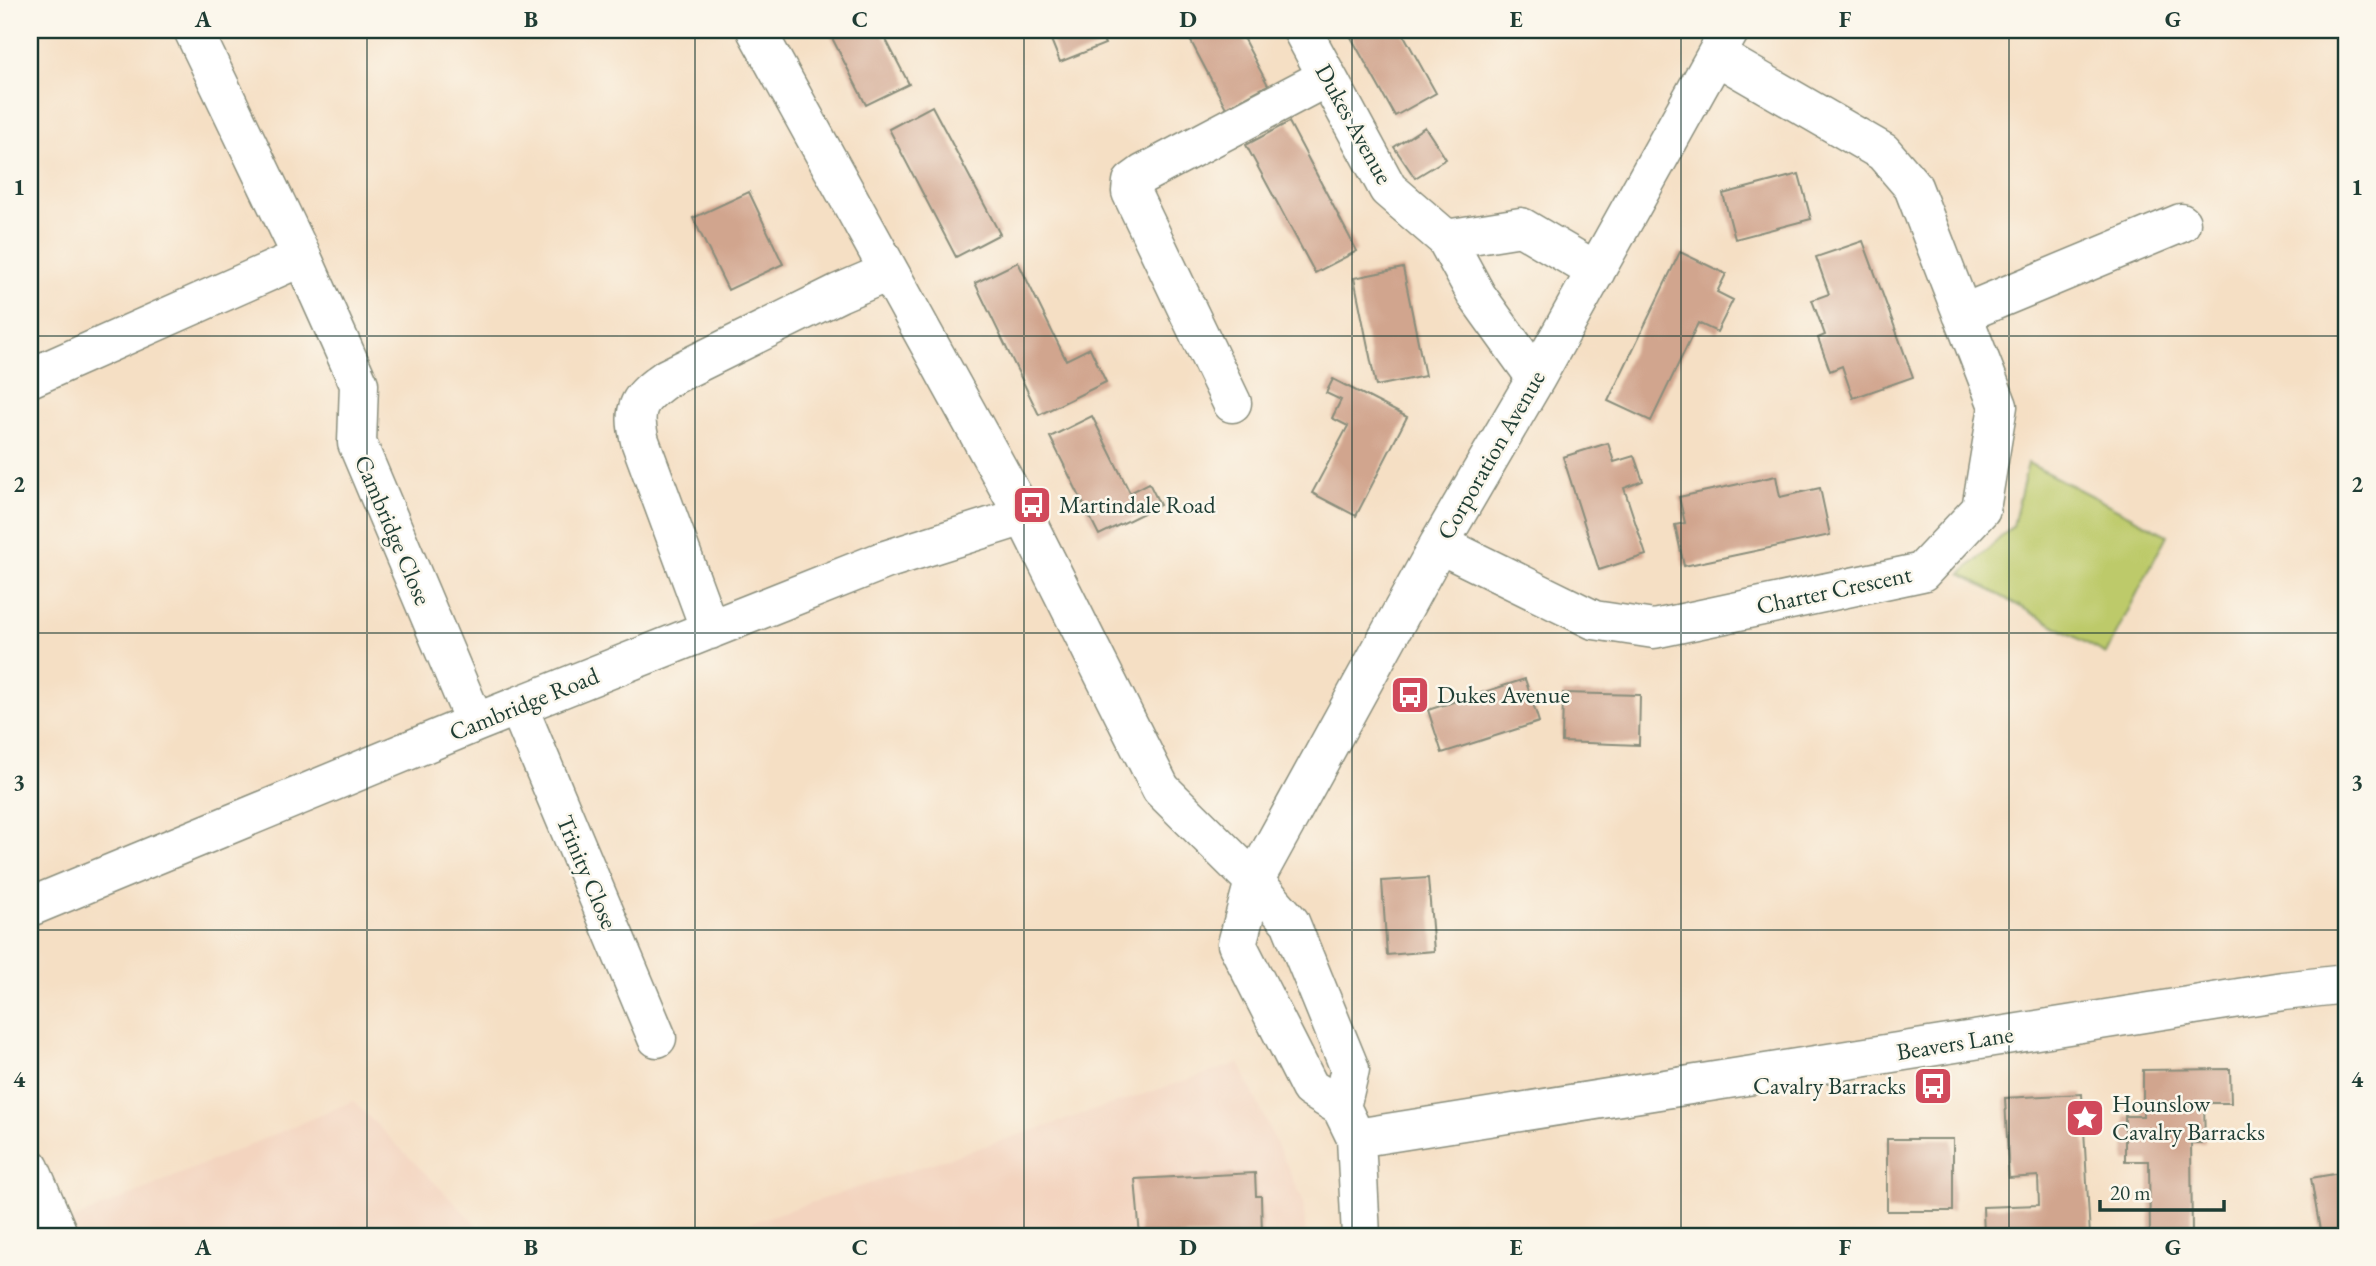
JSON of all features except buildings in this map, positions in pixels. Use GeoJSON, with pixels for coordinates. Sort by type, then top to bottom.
{"type":"FeatureCollection","features":[{"type":"Feature","properties":{"kind":"street","name":"Cambridge Close"},"geometry":{"type":"LineString","coordinates":[[193,30],[302,257],[359,384],[357,443],[475,723]]}},
{"type":"Feature","properties":{"kind":"street"},"geometry":{"type":"LineString","coordinates":[[756,30],[1024,516],[1161,789],[1254,881],[1290,922],[1350,1069],[1349,1122],[1361,1236]]}},
{"type":"Feature","properties":{"kind":"street","name":"Dukes Avenue"},"geometry":{"type":"LineString","coordinates":[[1301,30],[1388,189],[1446,239],[1477,296],[1536,378]]}},
{"type":"Feature","properties":{"kind":"street","name":"Corporation Avenue"},"geometry":{"type":"LineString","coordinates":[[1254,881],[1439,544],[1536,378],[1723,43]]}},
{"type":"Feature","properties":{"kind":"street","name":"Charter Crescent"},"geometry":{"type":"LineString","coordinates":[[1439,544],[1594,620],[1654,629],[1922,572],[1981,509],[1998,406],[1913,187],[1883,152],[1723,43]]}},
{"type":"Feature","properties":{"kind":"street"},"geometry":{"type":"LineString","coordinates":[[1232,403],[1131,192],[1132,183],[1143,174],[1327,77]]}},
{"type":"Feature","properties":{"kind":"street"},"geometry":{"type":"LineString","coordinates":[[1962,314],[2181,223]]}},
{"type":"Feature","properties":{"kind":"street"},"geometry":{"type":"LineString","coordinates":[[1446,239],[1521,227],[1596,271]]}},
{"type":"Feature","properties":{"kind":"street"},"geometry":{"type":"LineString","coordinates":[[30,378],[302,257]]}},
{"type":"Feature","properties":{"kind":"street"},"geometry":{"type":"LineString","coordinates":[[710,630],[640,441],[634,421],[637,407],[646,393],[667,378],[839,293],[888,272]]}},
{"type":"Feature","properties":{"kind":"street","name":"Cambridge Road"},"geometry":{"type":"LineString","coordinates":[[30,907],[475,723],[885,561],[1024,516]]}},
{"type":"Feature","properties":{"kind":"street","name":"Trinity Close"},"geometry":{"type":"LineString","coordinates":[[518,706],[657,1038]]}},
{"type":"Feature","properties":{"kind":"street"},"geometry":{"type":"LineString","coordinates":[[1254,881],[1237,944],[1310,1088],[1349,1122]]}},
{"type":"Feature","properties":{"kind":"street","name":"Beavers Lane"},"geometry":{"type":"LineString","coordinates":[[1349,1122],[2346,984]]}},
{"type":"Feature","properties":{"kind":"street"},"geometry":{"type":"LineString","coordinates":[[30,1168],[57,1232]]}},
{"type":"Feature","properties":{"kind":"shaded area"},"geometry":{"type":"Polygon","coordinates":[[[1239,1063],[1303,1200],[1306,1236],[701,1236],[737,1227],[1239,1063]]]}},
{"type":"Feature","properties":{"kind":"shaded area"},"geometry":{"type":"Polygon","coordinates":[[[353,1101],[488,1236],[32,1236],[55,1227],[353,1101]]]}},
{"type":"Feature","properties":{"kind":"green space"},"geometry":{"type":"Polygon","coordinates":[[[2028,463],[2167,535],[2106,654],[1961,574],[2013,526],[2028,463]]]}},
{"type":"Feature","properties":{"kind":"place","name":"Martindale Road"},"geometry":{"type":"Point","coordinates":[1032,505]}},
{"type":"Feature","properties":{"kind":"place","name":"Dukes Avenue"},"geometry":{"type":"Point","coordinates":[1410,695]}},
{"type":"Feature","properties":{"kind":"place","name":"Cavalry Barracks"},"geometry":{"type":"Point","coordinates":[1933,1086]}},
{"type":"Feature","properties":{"kind":"place","name":"Hounslow Cavalry Barracks"},"geometry":{"type":"Point","coordinates":[2085,1118]}}]}
